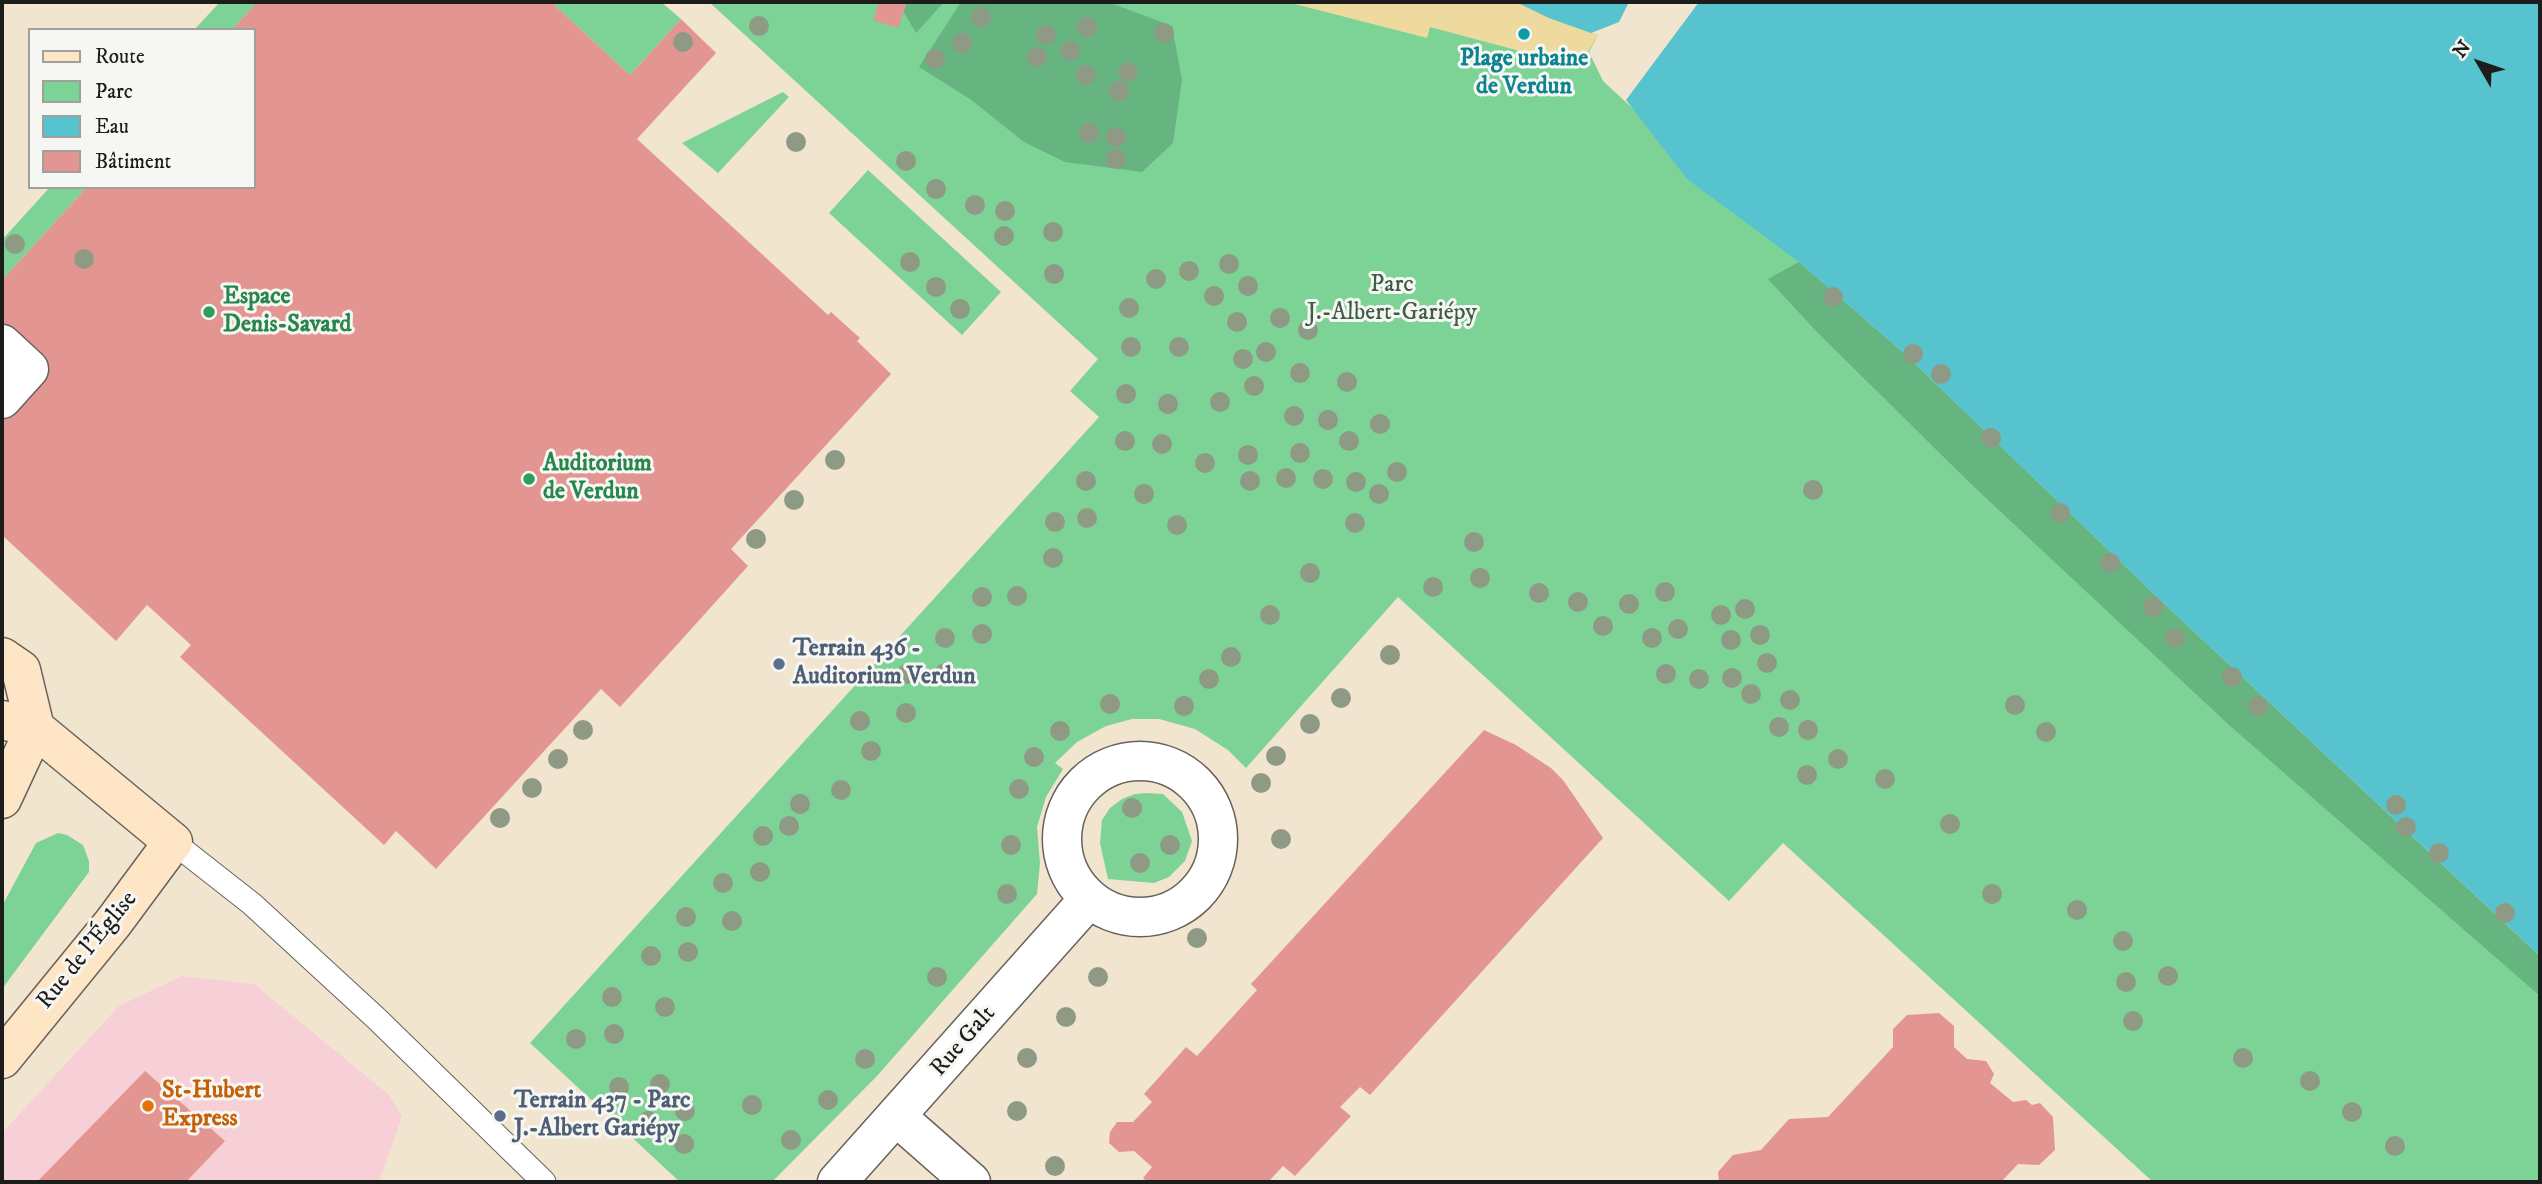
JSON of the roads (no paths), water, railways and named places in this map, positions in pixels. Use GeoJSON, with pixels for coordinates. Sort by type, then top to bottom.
{"type":"FeatureCollection","features":[{"type":"Feature","properties":{"kind":"main road"},"geometry":{"type":"LineString","coordinates":[[2,657],[21,670],[19,724],[2,799]]}},
{"type":"Feature","properties":{"kind":"main road"},"geometry":{"type":"LineString","coordinates":[[19,724],[173,842]]}},
{"type":"Feature","properties":{"kind":"main road","name":"Rue de l'Église"},"geometry":{"type":"LineString","coordinates":[[2,1059],[113,923],[173,842]]}},
{"type":"Feature","properties":{"kind":"street"},"geometry":{"type":"LineString","coordinates":[[2,344],[29,369],[2,399]]}},
{"type":"Feature","properties":{"kind":"street"},"geometry":{"type":"LineString","coordinates":[[1120,763],[1157,763],[1170,766],[1190,779],[1208,800],[1216,828],[1216,858],[1205,883],[1185,903],[1161,915],[1135,917],[1113,913],[1089,899],[1070,874],[1062,849],[1065,817],[1077,793],[1096,775],[1120,763]]}},
{"type":"Feature","properties":{"kind":"street","name":"Rue Galt"},"geometry":{"type":"LineString","coordinates":[[837,1182],[1089,899]]}},
{"type":"Feature","properties":{"kind":"street"},"geometry":{"type":"LineString","coordinates":[[897,1117],[971,1182]]}},
{"type":"Feature","properties":{"kind":"lane"},"geometry":{"type":"LineString","coordinates":[[173,842],[272,923],[544,1182]]}},
{"type":"Feature","properties":{"kind":"water"},"geometry":{"type":"Polygon","coordinates":[[[1516,2],[1629,2],[1619,22],[1591,33],[1549,18],[1516,2]]]}},
{"type":"Feature","properties":{"kind":"water"},"geometry":{"type":"Polygon","coordinates":[[[1699,2],[2540,2],[2540,956],[2156,596],[1904,353],[1799,262],[1687,179],[1626,100],[1699,2]]]}},
{"type":"Feature","properties":{"kind":"place","name":"Plage urbaine de Verdun"},"geometry":{"type":"Point","coordinates":[1524,34]}},
{"type":"Feature","properties":{"kind":"place","name":"Espace Denis-Savard"},"geometry":{"type":"Point","coordinates":[209,312]}},
{"type":"Feature","properties":{"kind":"place","name":"Auditorium de Verdun"},"geometry":{"type":"Point","coordinates":[529,479]}},
{"type":"Feature","properties":{"kind":"place","name":"Terrain 436 - Auditorium Verdun"},"geometry":{"type":"Point","coordinates":[779,664]}},
{"type":"Feature","properties":{"kind":"place","name":"St-Hubert Express"},"geometry":{"type":"Point","coordinates":[148,1106]}},
{"type":"Feature","properties":{"kind":"place","name":"Terrain 437 - Parc J.-Albert Gariépy"},"geometry":{"type":"Point","coordinates":[500,1116]}},
{"type":"Feature","properties":{"kind":"park label","name":"Parc J.-Albert-Gariépy"},"geometry":{"type":"Point","coordinates":[1392,300]}}]}
